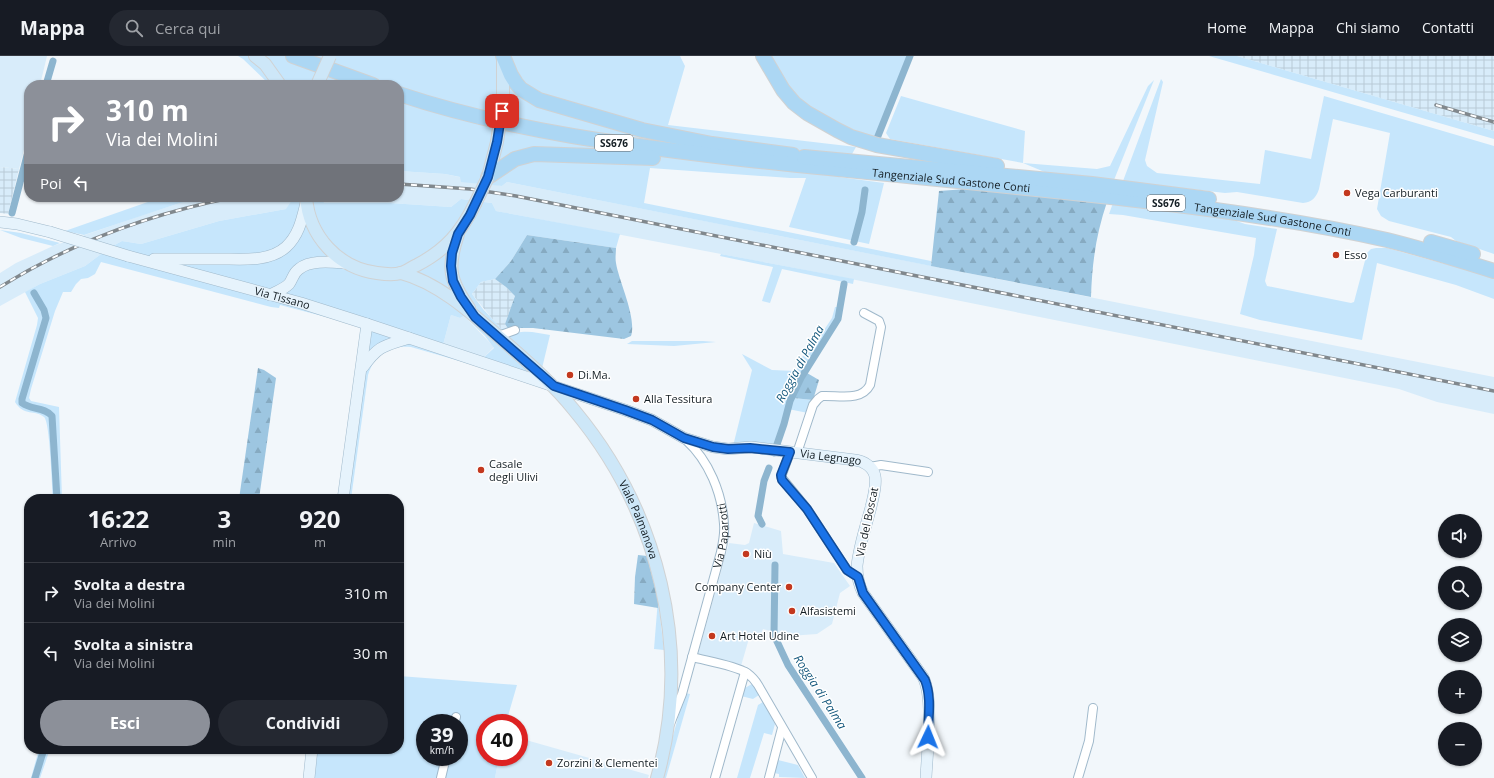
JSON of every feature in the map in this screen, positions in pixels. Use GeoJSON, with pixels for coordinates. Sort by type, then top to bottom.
{"type":"FeatureCollection","features":[{"type":"Feature","properties":{"kind":"highway"},"geometry":{"type":"LineString","coordinates":[[293,56],[358,80]]}},
{"type":"Feature","properties":{"kind":"highway"},"geometry":{"type":"LineString","coordinates":[[503,56],[511,75],[522,89],[530,96],[544,102],[658,133],[712,144],[799,156]]}},
{"type":"Feature","properties":{"kind":"highway"},"geometry":{"type":"LineString","coordinates":[[763,56],[783,90],[794,103],[827,125],[852,137],[873,144],[1092,184]]}},
{"type":"Feature","properties":{"kind":"highway"},"geometry":{"type":"LineString","coordinates":[[344,75],[362,80]]}},
{"type":"Feature","properties":{"kind":"highway","name":"SS676"},"geometry":{"type":"LineString","coordinates":[[404,92],[487,114],[640,142],[726,151],[799,156]]}},
{"type":"Feature","properties":{"kind":"highway","name":"SS676"},"geometry":{"type":"LineString","coordinates":[[404,96],[437,106],[537,130],[638,147],[832,169]]}},
{"type":"Feature","properties":{"kind":"highway"},"geometry":{"type":"LineString","coordinates":[[488,177],[515,159],[524,156],[547,154],[637,156],[832,169]]}},
{"type":"Feature","properties":{"kind":"highway","name":"Tangenziale Sud Gastone Conti"},"geometry":{"type":"LineString","coordinates":[[799,156],[1092,184],[1215,200],[1337,220],[1451,247],[1494,261]]}},
{"type":"Feature","properties":{"kind":"highway","name":"Tangenziale Sud Gastone Conti"},"geometry":{"type":"LineString","coordinates":[[832,169],[1096,195],[1214,209],[1335,229],[1437,254],[1494,271]]}},
{"type":"Feature","properties":{"kind":"main road"},"geometry":{"type":"LineString","coordinates":[[255,56],[265,64],[276,80]]}},
{"type":"Feature","properties":{"kind":"main road"},"geometry":{"type":"LineString","coordinates":[[319,80],[330,56]]}},
{"type":"Feature","properties":{"kind":"main road"},"geometry":{"type":"LineString","coordinates":[[306,202],[309,217],[316,232],[331,251],[344,263],[357,269],[382,274],[401,273],[439,252],[458,234],[488,177],[497,142],[503,100],[503,56]]}},
{"type":"Feature","properties":{"kind":"main road","name":"Viale Palmanova"},"geometry":{"type":"LineString","coordinates":[[458,234],[452,253],[451,266],[453,281],[461,297],[475,317]]}},
{"type":"Feature","properties":{"kind":"main road","name":"Viale Palmanova"},"geometry":{"type":"LineString","coordinates":[[401,273],[433,286],[475,317],[554,386],[589,428],[614,466],[635,505],[649,541],[661,586],[670,640],[671,685],[667,730],[657,778]]}},
{"type":"Feature","properties":{"kind":"street"},"geometry":{"type":"LineString","coordinates":[[134,258],[255,258],[267,256],[280,251],[292,241],[303,218],[306,202]]}},
{"type":"Feature","properties":{"kind":"street","name":"Via Tissano"},"geometry":{"type":"LineString","coordinates":[[4,222],[50,232],[134,258],[301,303],[554,386]]}},
{"type":"Feature","properties":{"kind":"street"},"geometry":{"type":"LineString","coordinates":[[206,277],[206,267],[214,258]]}},
{"type":"Feature","properties":{"kind":"street"},"geometry":{"type":"LineString","coordinates":[[270,295],[289,284],[295,272],[299,268],[306,265],[331,262],[344,263]]}},
{"type":"Feature","properties":{"kind":"street"},"geometry":{"type":"LineString","coordinates":[[289,284],[291,292],[301,303]]}},
{"type":"Feature","properties":{"kind":"street"},"geometry":{"type":"LineString","coordinates":[[864,313],[879,321],[881,327],[870,385],[866,391],[860,395],[824,396],[818,399],[813,405],[794,452],[781,478],[807,509],[847,570],[858,577],[863,593],[923,677],[928,687],[929,708],[926,778]]}},
{"type":"Feature","properties":{"kind":"street"},"geometry":{"type":"LineString","coordinates":[[344,494],[367,324]]}},
{"type":"Feature","properties":{"kind":"street"},"geometry":{"type":"LineString","coordinates":[[361,369],[378,348],[382,340],[381,328]]}},
{"type":"Feature","properties":{"kind":"street"},"geometry":{"type":"LineString","coordinates":[[498,336],[515,330]]}},
{"type":"Feature","properties":{"kind":"street"},"geometry":{"type":"LineString","coordinates":[[378,348],[409,338]]}},
{"type":"Feature","properties":{"kind":"street","name":"Via Paparotti"},"geometry":{"type":"LineString","coordinates":[[554,386],[630,411],[652,420],[684,438],[701,456],[712,478],[722,508],[724,525],[721,552],[678,706],[667,730]]}},
{"type":"Feature","properties":{"kind":"street","name":"Via Legnago"},"geometry":{"type":"LineString","coordinates":[[684,438],[713,447],[774,450],[859,460],[870,468]]}},
{"type":"Feature","properties":{"kind":"street"},"geometry":{"type":"LineString","coordinates":[[870,468],[881,465],[928,472]]}},
{"type":"Feature","properties":{"kind":"street","name":"Via del Boscat"},"geometry":{"type":"LineString","coordinates":[[858,577],[859,556],[875,488],[875,476],[870,468]]}},
{"type":"Feature","properties":{"kind":"street"},"geometry":{"type":"LineString","coordinates":[[692,657],[745,672],[758,684],[812,778]]}},
{"type":"Feature","properties":{"kind":"street"},"geometry":{"type":"LineString","coordinates":[[715,778],[745,672]]}},
{"type":"Feature","properties":{"kind":"street"},"geometry":{"type":"LineString","coordinates":[[1078,778],[1089,741],[1093,708]]}},
{"type":"Feature","properties":{"kind":"street"},"geometry":{"type":"LineString","coordinates":[[769,778],[782,728]]}},
{"type":"Feature","properties":{"kind":"street"},"geometry":{"type":"LineString","coordinates":[[309,778],[311,754]]}},
{"type":"Feature","properties":{"kind":"street"},"geometry":{"type":"LineString","coordinates":[[441,778],[444,766]]}},
{"type":"Feature","properties":{"kind":"shaded area"},"geometry":{"type":"Polygon","coordinates":[[[0,56],[47,56],[41,80],[24,80],[24,150],[19,169],[0,167],[0,56]]]}},
{"type":"Feature","properties":{"kind":"shaded area"},"geometry":{"type":"Polygon","coordinates":[[[238,56],[680,56],[685,66],[668,125],[856,147],[839,177],[884,183],[869,244],[789,227],[806,178],[650,168],[644,203],[931,261],[931,266],[507,182],[502,186],[461,182],[460,177],[445,174],[404,171],[404,80],[265,80],[238,56]]]}},
{"type":"Feature","properties":{"kind":"shaded area"},"geometry":{"type":"Polygon","coordinates":[[[768,56],[912,56],[879,138],[842,125],[817,112],[806,104],[788,87],[768,56]]]}},
{"type":"Feature","properties":{"kind":"shaded area"},"geometry":{"type":"Polygon","coordinates":[[[1209,56],[1237,56],[1494,131],[1494,139],[1209,56]]]}},
{"type":"Feature","properties":{"kind":"shaded area"},"geometry":{"type":"Polygon","coordinates":[[[1237,56],[1494,56],[1494,131],[1237,56]]]}},
{"type":"Feature","properties":{"kind":"shaded area"},"geometry":{"type":"Polygon","coordinates":[[[1161,79],[1163,82],[1145,160],[1147,166],[1157,173],[1260,184],[1265,150],[1311,159],[1324,96],[1494,146],[1494,254],[1456,241],[1451,237],[1389,221],[1381,216],[1377,209],[1390,133],[1333,119],[1319,189],[1311,201],[1303,203],[1237,192],[1225,193],[1123,181],[1161,79]]]}},
{"type":"Feature","properties":{"kind":"shaded area"},"geometry":{"type":"Polygon","coordinates":[[[1154,80],[1114,180],[1047,173],[1023,163],[1097,169],[1110,166],[1148,86],[1154,80]]]}},
{"type":"Feature","properties":{"kind":"shaded area"},"geometry":{"type":"Polygon","coordinates":[[[901,96],[1025,131],[1023,163],[890,139],[886,133],[901,96]]]}},
{"type":"Feature","properties":{"kind":"shaded area"},"geometry":{"type":"Polygon","coordinates":[[[0,167],[19,169],[8,214],[0,213],[0,167]]]}},
{"type":"Feature","properties":{"kind":"shaded area"},"geometry":{"type":"Polygon","coordinates":[[[404,171],[445,174],[502,186],[507,182],[1494,377],[1494,414],[1437,402],[1399,389],[836,276],[496,211],[492,203],[461,199],[451,207],[390,203],[324,203],[404,202],[404,171]]]}},
{"type":"Feature","properties":{"kind":"shaded area"},"geometry":{"type":"Polygon","coordinates":[[[461,199],[492,203],[496,211],[620,234],[616,248],[527,235],[511,261],[495,279],[481,282],[472,294],[483,309],[509,337],[513,334],[523,332],[534,332],[550,335],[538,385],[411,347],[389,349],[379,356],[374,361],[368,375],[352,494],[339,494],[361,331],[360,327],[280,305],[279,308],[271,307],[101,262],[95,274],[88,278],[81,279],[71,292],[63,292],[55,311],[29,398],[31,401],[59,407],[62,494],[53,494],[46,421],[44,417],[37,413],[22,410],[15,402],[38,318],[25,292],[40,284],[85,266],[109,248],[122,241],[141,244],[219,221],[286,209],[291,202],[390,203],[451,207],[461,199]],[[451,315],[443,345],[482,359],[494,348],[485,336],[464,316],[460,318],[451,315]]]}},
{"type":"Feature","properties":{"kind":"shaded area"},"geometry":{"type":"Polygon","coordinates":[[[148,202],[185,202],[84,235],[65,231],[148,202]]]}},
{"type":"Feature","properties":{"kind":"shaded area"},"geometry":{"type":"Polygon","coordinates":[[[307,202],[286,209],[219,221],[141,244],[122,241],[109,248],[85,266],[40,284],[0,306],[0,273],[16,263],[53,246],[180,203],[307,202]]]}},
{"type":"Feature","properties":{"kind":"shaded area"},"geometry":{"type":"Polygon","coordinates":[[[1113,203],[1231,219],[1245,224],[1277,229],[1265,281],[1267,286],[1351,303],[1354,302],[1367,253],[1371,249],[1387,248],[1445,264],[1462,266],[1494,276],[1494,299],[1456,285],[1377,263],[1362,340],[1260,320],[1240,314],[1254,255],[1256,238],[1123,215],[1109,214],[1113,203]]]}},
{"type":"Feature","properties":{"kind":"shaded area"},"geometry":{"type":"Polygon","coordinates":[[[0,230],[21,233],[60,243],[53,246],[21,238],[0,230]]]}},
{"type":"Feature","properties":{"kind":"shaded area"},"geometry":{"type":"Polygon","coordinates":[[[721,254],[854,279],[853,284],[782,269],[770,303],[762,301],[773,267],[720,256],[721,254]]]}},
{"type":"Feature","properties":{"kind":"shaded area"},"geometry":{"type":"Polygon","coordinates":[[[495,279],[515,296],[505,324],[509,330],[503,332],[472,294],[481,282],[495,279]]]}},
{"type":"Feature","properties":{"kind":"shaded area"},"geometry":{"type":"Polygon","coordinates":[[[835,307],[838,307],[836,318],[788,400],[774,447],[733,446],[752,370],[742,354],[772,370],[796,371],[802,357],[814,345],[832,318],[835,307]]]}},
{"type":"Feature","properties":{"kind":"shaded area"},"geometry":{"type":"Polygon","coordinates":[[[451,315],[460,318],[464,316],[494,347],[482,359],[443,345],[451,315]]]}},
{"type":"Feature","properties":{"kind":"shaded area"},"geometry":{"type":"Polygon","coordinates":[[[632,341],[716,342],[674,346],[627,344],[632,341]]]}},
{"type":"Feature","properties":{"kind":"shaded area"},"geometry":{"type":"Polygon","coordinates":[[[793,398],[813,400],[808,413],[788,409],[793,398]]]}},
{"type":"Feature","properties":{"kind":"shaded area"},"geometry":{"type":"Polygon","coordinates":[[[754,523],[781,531],[783,554],[834,563],[850,586],[840,593],[832,624],[817,634],[789,636],[763,629],[759,638],[750,635],[741,666],[698,654],[729,543],[745,545],[749,543],[754,523]]]}},
{"type":"Feature","properties":{"kind":"shaded area"},"geometry":{"type":"Polygon","coordinates":[[[658,599],[664,650],[654,649],[658,599]]]}},
{"type":"Feature","properties":{"kind":"shaded area"},"geometry":{"type":"Polygon","coordinates":[[[404,676],[517,685],[509,714],[476,714],[476,766],[497,766],[495,778],[306,778],[308,754],[404,754],[404,676]]]}},
{"type":"Feature","properties":{"kind":"shaded area"},"geometry":{"type":"Polygon","coordinates":[[[752,684],[759,695],[753,699],[741,696],[743,689],[752,684]]]}},
{"type":"Feature","properties":{"kind":"shaded area"},"geometry":{"type":"Polygon","coordinates":[[[685,693],[690,694],[666,778],[661,778],[685,693]]]}},
{"type":"Feature","properties":{"kind":"shaded area"},"geometry":{"type":"Polygon","coordinates":[[[763,702],[775,724],[772,735],[764,733],[750,778],[737,778],[758,705],[763,702]]]}},
{"type":"Feature","properties":{"kind":"shaded area","name":"Zorzini & Clementei"},"geometry":{"type":"Polygon","coordinates":[[[528,741],[649,775],[648,778],[495,778],[497,766],[528,766],[528,741]]]}},
{"type":"Feature","properties":{"kind":"shaded area"},"geometry":{"type":"Polygon","coordinates":[[[38,754],[48,754],[40,778],[31,778],[38,754]]]}},
{"type":"Feature","properties":{"kind":"shaded area"},"geometry":{"type":"Polygon","coordinates":[[[778,760],[798,765],[805,778],[779,777],[779,774],[774,773],[778,760]]]}},
{"type":"Feature","properties":{"kind":"green space"},"geometry":{"type":"Polygon","coordinates":[[[966,189],[1107,202],[1095,249],[1091,297],[931,266],[939,191],[966,189]]]}},
{"type":"Feature","properties":{"kind":"green space"},"geometry":{"type":"Polygon","coordinates":[[[527,235],[616,248],[616,263],[632,320],[631,336],[624,339],[533,328],[514,328],[509,330],[505,324],[515,296],[495,279],[511,261],[527,235]]]}},
{"type":"Feature","properties":{"kind":"green space"},"geometry":{"type":"Polygon","coordinates":[[[258,368],[276,378],[260,494],[240,494],[258,368]]]}},
{"type":"Feature","properties":{"kind":"green space"},"geometry":{"type":"Polygon","coordinates":[[[807,373],[819,380],[813,400],[793,398],[807,373]]]}},
{"type":"Feature","properties":{"kind":"green space"},"geometry":{"type":"Polygon","coordinates":[[[638,555],[647,556],[658,599],[658,608],[634,604],[635,577],[638,555]]]}},
{"type":"Feature","properties":{"kind":"waterway","name":"Roggia di Palma"},"geometry":{"type":"LineString","coordinates":[[874,146],[910,56]]}},
{"type":"Feature","properties":{"kind":"waterway"},"geometry":{"type":"LineString","coordinates":[[47,80],[53,61]]}},
{"type":"Feature","properties":{"kind":"waterway"},"geometry":{"type":"LineString","coordinates":[[12,213],[24,167]]}},
{"type":"Feature","properties":{"kind":"waterway","name":"Roggia di Palma"},"geometry":{"type":"LineString","coordinates":[[854,242],[862,212],[865,190]]}},
{"type":"Feature","properties":{"kind":"waterway","name":"Roggia di Palma"},"geometry":{"type":"LineString","coordinates":[[774,453],[790,401],[801,378],[838,319],[844,284]]}},
{"type":"Feature","properties":{"kind":"waterway"},"geometry":{"type":"LineString","coordinates":[[34,293],[44,310],[46,318],[22,403],[45,411],[52,416],[57,494]]}},
{"type":"Feature","properties":{"kind":"waterway","name":"Roggia di Palma"},"geometry":{"type":"LineString","coordinates":[[762,524],[758,516],[764,481],[769,468]]}},
{"type":"Feature","properties":{"kind":"waterway","name":"Roggia di Palma"},"geometry":{"type":"LineString","coordinates":[[775,565],[774,635],[788,665],[862,778]]}},
{"type":"Feature","properties":{"kind":"waterway"},"geometry":{"type":"LineString","coordinates":[[35,778],[42,754]]}},
{"type":"Feature","properties":{"kind":"railway"},"geometry":{"type":"LineString","coordinates":[[1436,105],[1494,122]]}},
{"type":"Feature","properties":{"kind":"railway"},"geometry":{"type":"LineString","coordinates":[[404,184],[470,189],[516,196],[1494,391]]}},
{"type":"Feature","properties":{"kind":"railway"},"geometry":{"type":"LineString","coordinates":[[0,287],[27,271],[84,243],[143,221],[213,202]]}},
{"type":"Feature","properties":{"kind":"place","name":"Vega Carburanti"},"geometry":{"type":"Point","coordinates":[1347,193]}},
{"type":"Feature","properties":{"kind":"place","name":"Esso"},"geometry":{"type":"Point","coordinates":[1336,255]}},
{"type":"Feature","properties":{"kind":"place","name":"Di.Ma."},"geometry":{"type":"Point","coordinates":[570,375]}},
{"type":"Feature","properties":{"kind":"place","name":"Alla Tessitura"},"geometry":{"type":"Point","coordinates":[636,399]}},
{"type":"Feature","properties":{"kind":"place","name":"Casale degli Ulivi"},"geometry":{"type":"Point","coordinates":[481,470]}},
{"type":"Feature","properties":{"kind":"place","name":"Niù"},"geometry":{"type":"Point","coordinates":[746,554]}},
{"type":"Feature","properties":{"kind":"place","name":"Company Center"},"geometry":{"type":"Point","coordinates":[789,587]}},
{"type":"Feature","properties":{"kind":"place","name":"Alfasistemi"},"geometry":{"type":"Point","coordinates":[792,611]}},
{"type":"Feature","properties":{"kind":"place","name":"Art Hotel Udine"},"geometry":{"type":"Point","coordinates":[712,636]}},
{"type":"Feature","properties":{"kind":"place","name":"Zorzini & Clementei"},"geometry":{"type":"Point","coordinates":[549,763]}},
{"type":"Feature","properties":{"kind":"route"},"geometry":{"type":"LineString","coordinates":[[502,111],[497,142],[488,177],[470,215],[458,234],[452,253],[451,266],[453,281],[461,297],[475,317],[554,386],[652,420],[684,438],[701,444],[728,449],[771,449],[790,452],[781,475],[782,480],[807,509],[847,570],[858,577],[863,593],[925,680],[928,687],[929,698],[928,737]]}}]}
